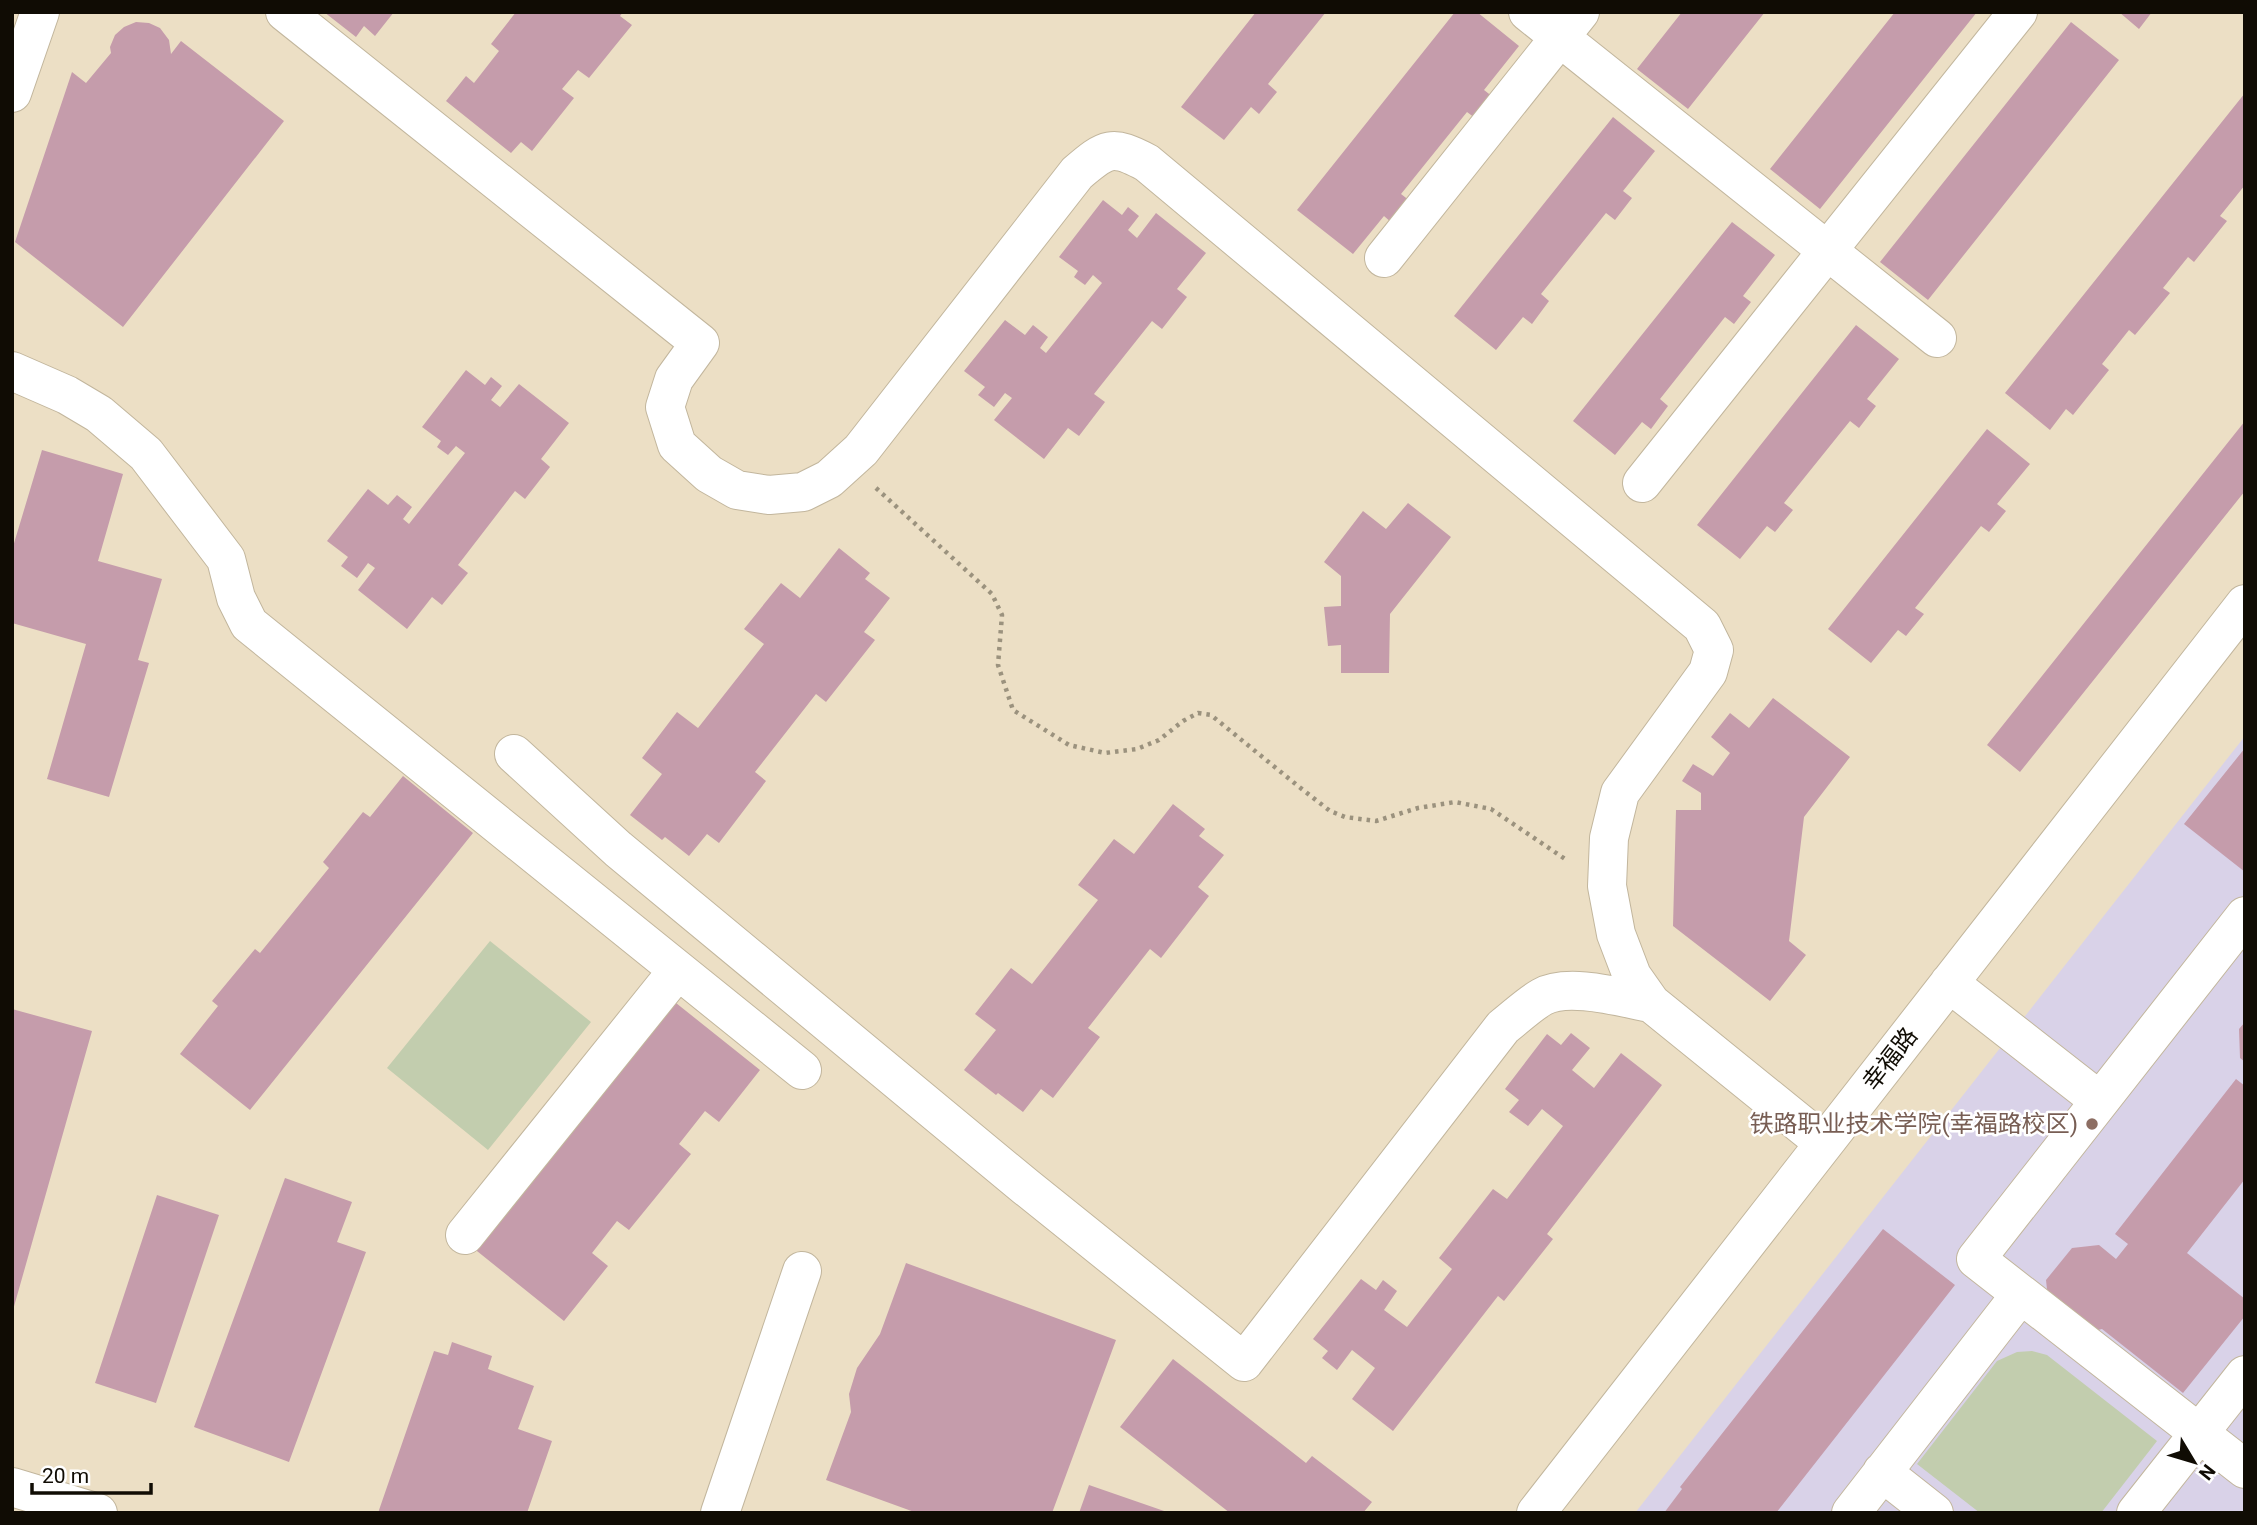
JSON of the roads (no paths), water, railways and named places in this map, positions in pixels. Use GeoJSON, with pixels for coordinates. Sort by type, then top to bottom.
{"type":"FeatureCollection","features":[{"type":"Feature","properties":{"kind":"street"},"geometry":{"type":"LineString","coordinates":[[12,93],[40,12]]}},
{"type":"Feature","properties":{"kind":"street"},"geometry":{"type":"LineString","coordinates":[[285,12],[700,342],[674,379],[665,407],[677,445],[709,474],[737,490],[769,495],[803,492],[828,479],[861,450],[1077,173],[1101,153],[1124,151],[1147,163],[1702,625],[1714,650],[1708,672],[1620,793],[1609,838],[1607,886],[1616,933],[1632,976],[1651,1003],[1824,1143]]}},
{"type":"Feature","properties":{"kind":"street"},"geometry":{"type":"LineString","coordinates":[[1528,12],[1570,25],[1828,251],[1937,338]]}},
{"type":"Feature","properties":{"kind":"street"},"geometry":{"type":"LineString","coordinates":[[1642,483],[2018,12]]}},
{"type":"Feature","properties":{"kind":"street"},"geometry":{"type":"LineString","coordinates":[[1384,258],[1570,25]]}},
{"type":"Feature","properties":{"kind":"street"},"geometry":{"type":"LineString","coordinates":[[12,371],[67,394],[99,414],[146,454],[226,558],[236,598],[249,624],[802,1070]]}},
{"type":"Feature","properties":{"kind":"street","name":"幸福路"},"geometry":{"type":"LineString","coordinates":[[1536,1513],[2245,604]]}},
{"type":"Feature","properties":{"kind":"street"},"geometry":{"type":"LineString","coordinates":[[514,754],[628,858],[1026,1187],[1244,1362],[1503,1027],[1544,995],[1562,991],[1594,993],[1651,1003]]}},
{"type":"Feature","properties":{"kind":"street"},"geometry":{"type":"LineString","coordinates":[[2242,926],[1976,1259],[2245,1469]]}},
{"type":"Feature","properties":{"kind":"street"},"geometry":{"type":"LineString","coordinates":[[465,1235],[678,970]]}},
{"type":"Feature","properties":{"kind":"street"},"geometry":{"type":"LineString","coordinates":[[1949,983],[2100,1101]]}},
{"type":"Feature","properties":{"kind":"street"},"geometry":{"type":"LineString","coordinates":[[720,1513],[802,1271]]}},
{"type":"Feature","properties":{"kind":"street"},"geometry":{"type":"LineString","coordinates":[[1851,1513],[2021,1294]]}},
{"type":"Feature","properties":{"kind":"street"},"geometry":{"type":"LineString","coordinates":[[2136,1513],[2245,1375]]}},
{"type":"Feature","properties":{"kind":"street"},"geometry":{"type":"LineString","coordinates":[[1882,1472],[1934,1513]]}},
{"type":"Feature","properties":{"kind":"street"},"geometry":{"type":"LineString","coordinates":[[12,1487],[98,1513]]}},
{"type":"Feature","properties":{"kind":"place","name":"铁路职业技术学院(幸福路校区)"},"geometry":{"type":"Point","coordinates":[2092,1124]}}]}
